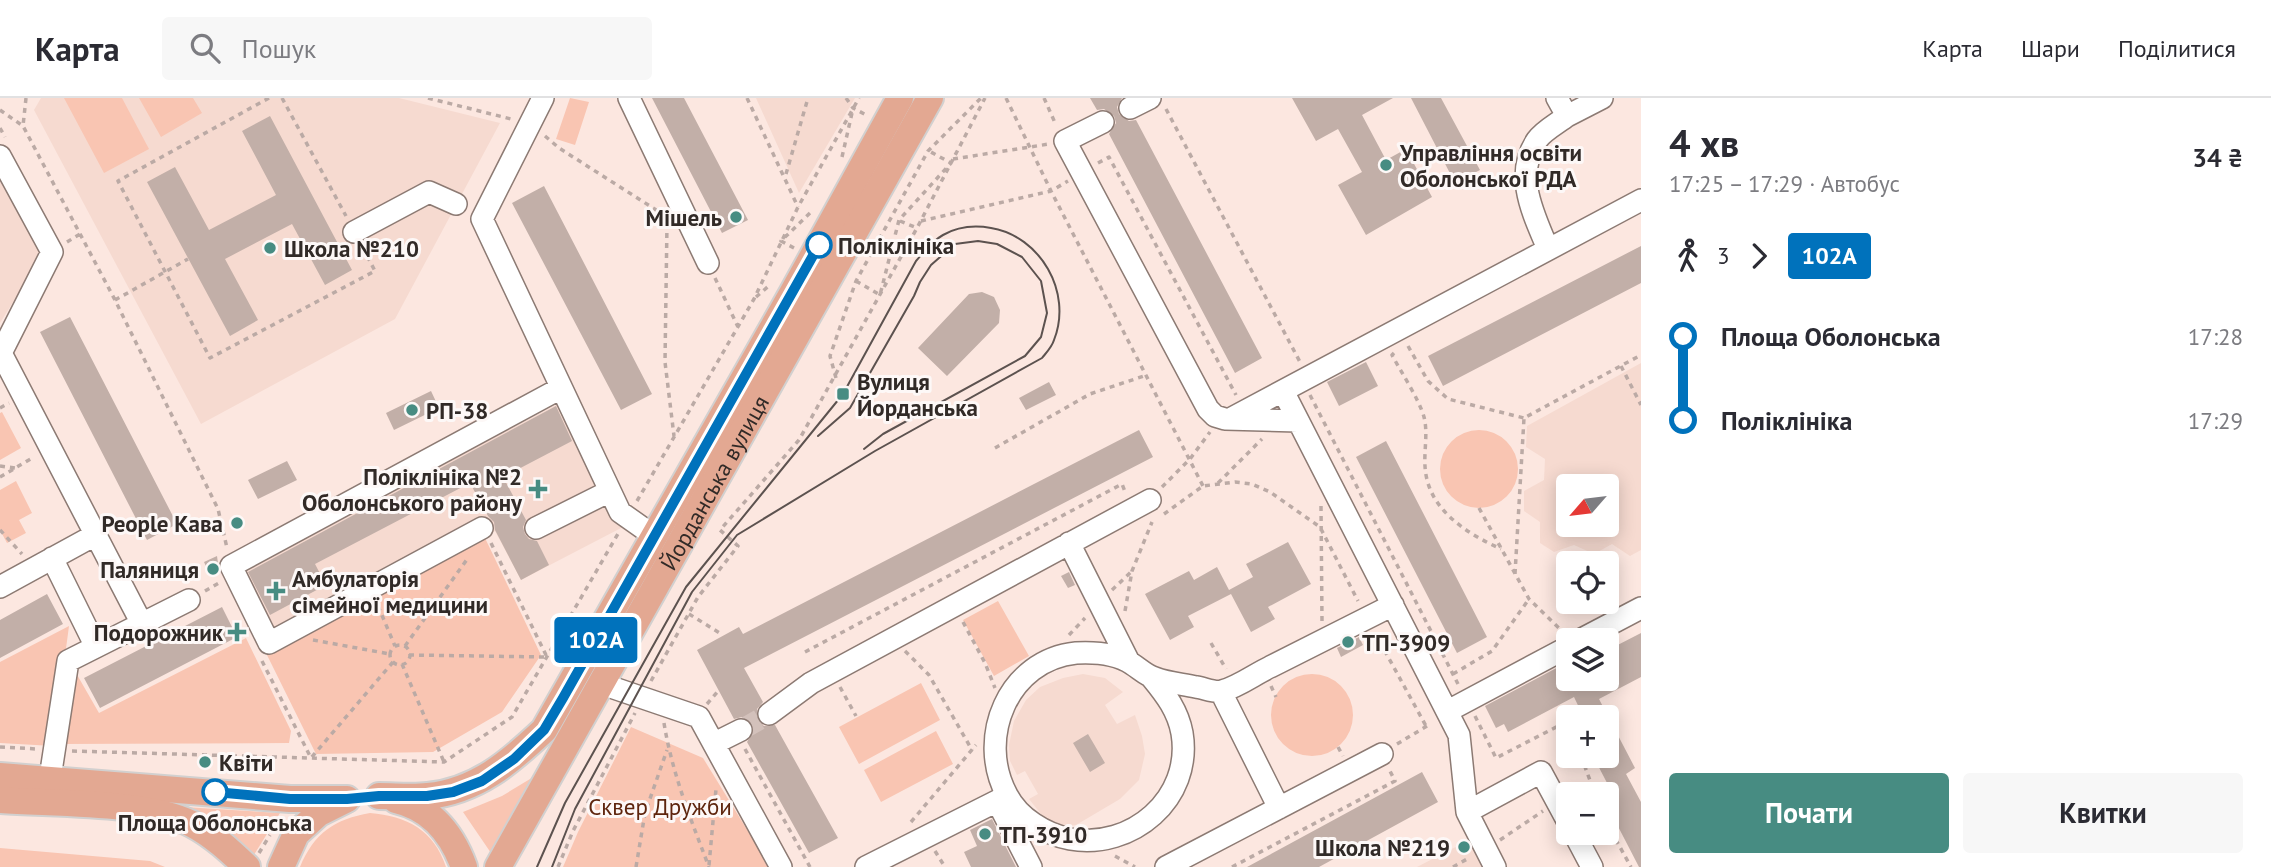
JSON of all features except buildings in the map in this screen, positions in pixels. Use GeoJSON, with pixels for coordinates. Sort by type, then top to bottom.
{"type":"FeatureCollection","features":[{"type":"Feature","properties":{"kind":"main road","name":"Йорданська вулиця"},"geometry":{"type":"LineString","coordinates":[[379,796],[427,796],[453,792],[482,781],[514,759],[544,730],[900,98]]}},
{"type":"Feature","properties":{"kind":"main road","name":"Йорданська вулиця"},"geometry":{"type":"LineString","coordinates":[[498,867],[930,98]]}},
{"type":"Feature","properties":{"kind":"main road"},"geometry":{"type":"LineString","coordinates":[[0,776],[290,799],[379,796],[410,803],[436,820],[456,844],[464,867]]}},
{"type":"Feature","properties":{"kind":"main road"},"geometry":{"type":"LineString","coordinates":[[281,867],[296,834],[318,813],[347,799]]}},
{"type":"Feature","properties":{"kind":"main road"},"geometry":{"type":"LineString","coordinates":[[0,800],[161,813],[191,824],[222,843],[247,867]]}},
{"type":"Feature","properties":{"kind":"lane"},"geometry":{"type":"LineString","coordinates":[[543,98],[482,219],[620,512],[654,536]]}},
{"type":"Feature","properties":{"kind":"lane"},"geometry":{"type":"LineString","coordinates":[[629,98],[708,263]]}},
{"type":"Feature","properties":{"kind":"lane"},"geometry":{"type":"LineString","coordinates":[[1130,108],[1150,98]]}},
{"type":"Feature","properties":{"kind":"lane"},"geometry":{"type":"LineString","coordinates":[[1548,249],[1525,186],[1527,164],[1537,139],[1562,107],[1602,98]]}},
{"type":"Feature","properties":{"kind":"lane"},"geometry":{"type":"LineString","coordinates":[[1103,122],[1065,142],[1209,409],[1215,416],[1230,419],[1289,421]]}},
{"type":"Feature","properties":{"kind":"lane"},"geometry":{"type":"LineString","coordinates":[[0,156],[52,252],[1,353],[142,624]]}},
{"type":"Feature","properties":{"kind":"lane"},"geometry":{"type":"LineString","coordinates":[[354,232],[429,192],[456,204]]}},
{"type":"Feature","properties":{"kind":"lane"},"geometry":{"type":"LineString","coordinates":[[1230,419],[1641,200]]}},
{"type":"Feature","properties":{"kind":"lane"},"geometry":{"type":"LineString","coordinates":[[484,531],[270,643],[225,575],[561,388]]}},
{"type":"Feature","properties":{"kind":"lane"},"geometry":{"type":"LineString","coordinates":[[1283,391],[1289,421],[1393,605],[1457,706],[1463,777],[1495,867]]}},
{"type":"Feature","properties":{"kind":"lane"},"geometry":{"type":"LineString","coordinates":[[536,528],[610,491]]}},
{"type":"Feature","properties":{"kind":"lane"},"geometry":{"type":"LineString","coordinates":[[769,714],[811,683],[1150,500]]}},
{"type":"Feature","properties":{"kind":"lane"},"geometry":{"type":"LineString","coordinates":[[0,587],[95,535]]}},
{"type":"Feature","properties":{"kind":"lane"},"geometry":{"type":"LineString","coordinates":[[1069,543],[1129,662]]}},
{"type":"Feature","properties":{"kind":"lane"},"geometry":{"type":"LineString","coordinates":[[43,563],[96,647]]}},
{"type":"Feature","properties":{"kind":"lane"},"geometry":{"type":"LineString","coordinates":[[50,778],[68,661],[188,600]]}},
{"type":"Feature","properties":{"kind":"lane"},"geometry":{"type":"LineString","coordinates":[[1153,678],[1221,692],[1393,605]]}},
{"type":"Feature","properties":{"kind":"lane"},"geometry":{"type":"LineString","coordinates":[[1597,628],[1641,608]]}},
{"type":"Feature","properties":{"kind":"lane"},"geometry":{"type":"LineString","coordinates":[[1457,706],[1556,648]]}},
{"type":"Feature","properties":{"kind":"lane"},"geometry":{"type":"LineString","coordinates":[[1002,799],[1028,821],[1056,836],[1088,842],[1120,836],[1148,821],[1169,796],[1181,766],[1182,734],[1172,704],[1153,678],[1129,662],[1102,653],[1074,653],[1044,663],[1020,681],[1002,707],[994,737],[1002,799],[1031,867]]}},
{"type":"Feature","properties":{"kind":"lane"},"geometry":{"type":"LineString","coordinates":[[602,684],[699,717],[781,867]]}},
{"type":"Feature","properties":{"kind":"lane"},"geometry":{"type":"LineString","coordinates":[[1221,692],[1279,807]]}},
{"type":"Feature","properties":{"kind":"lane"},"geometry":{"type":"LineString","coordinates":[[717,747],[741,730]]}},
{"type":"Feature","properties":{"kind":"lane"},"geometry":{"type":"LineString","coordinates":[[1166,867],[1382,754]]}},
{"type":"Feature","properties":{"kind":"lane"},"geometry":{"type":"LineString","coordinates":[[1473,808],[1541,772],[1556,800]]}},
{"type":"Feature","properties":{"kind":"lane"},"geometry":{"type":"LineString","coordinates":[[866,867],[1002,799]]}},
{"type":"Feature","properties":{"kind":"lane"},"geometry":{"type":"LineString","coordinates":[[1580,845],[1592,867]]}},
{"type":"Feature","properties":{"kind":"path"},"geometry":{"type":"LineString","coordinates":[[23,126],[26,98]]}},
{"type":"Feature","properties":{"kind":"path"},"geometry":{"type":"LineString","coordinates":[[269,98],[118,181],[210,358],[375,271],[282,98]]}},
{"type":"Feature","properties":{"kind":"path"},"geometry":{"type":"LineString","coordinates":[[428,98],[530,123],[559,148],[695,235]]}},
{"type":"Feature","properties":{"kind":"path"},"geometry":{"type":"LineString","coordinates":[[747,98],[798,207]]}},
{"type":"Feature","properties":{"kind":"path"},"geometry":{"type":"LineString","coordinates":[[785,176],[808,98]]}},
{"type":"Feature","properties":{"kind":"path"},"geometry":{"type":"LineString","coordinates":[[841,162],[853,108],[846,98]]}},
{"type":"Feature","properties":{"kind":"path"},"geometry":{"type":"LineString","coordinates":[[108,754],[444,762],[512,717],[754,299],[798,207],[859,98]]}},
{"type":"Feature","properties":{"kind":"path"},"geometry":{"type":"LineString","coordinates":[[836,379],[830,356],[856,281],[928,151],[983,98]]}},
{"type":"Feature","properties":{"kind":"path"},"geometry":{"type":"LineString","coordinates":[[558,867],[573,831],[657,669],[698,597],[738,546],[720,530],[799,440],[836,379],[918,228],[983,98]]}},
{"type":"Feature","properties":{"kind":"path"},"geometry":{"type":"LineString","coordinates":[[1006,98],[1203,486]]}},
{"type":"Feature","properties":{"kind":"path"},"geometry":{"type":"LineString","coordinates":[[928,151],[952,161],[1065,142],[1044,98]]}},
{"type":"Feature","properties":{"kind":"path"},"geometry":{"type":"LineString","coordinates":[[1160,98],[1301,364],[1302,381],[1453,674],[1457,706],[1496,758],[1556,727]]}},
{"type":"Feature","properties":{"kind":"path"},"geometry":{"type":"LineString","coordinates":[[0,110],[23,126],[115,300],[218,509],[225,575]]}},
{"type":"Feature","properties":{"kind":"path"},"geometry":{"type":"LineString","coordinates":[[921,221],[1051,191],[1110,157],[1237,397]]}},
{"type":"Feature","properties":{"kind":"path"},"geometry":{"type":"LineString","coordinates":[[880,295],[899,220],[952,161]]}},
{"type":"Feature","properties":{"kind":"path"},"geometry":{"type":"LineString","coordinates":[[814,178],[825,184]]}},
{"type":"Feature","properties":{"kind":"path"},"geometry":{"type":"LineString","coordinates":[[781,241],[817,207]]}},
{"type":"Feature","properties":{"kind":"path"},"geometry":{"type":"LineString","coordinates":[[667,217],[665,362],[674,438]]}},
{"type":"Feature","properties":{"kind":"path"},"geometry":{"type":"LineString","coordinates":[[899,220],[918,228]]}},
{"type":"Feature","properties":{"kind":"path"},"geometry":{"type":"LineString","coordinates":[[115,300],[188,259]]}},
{"type":"Feature","properties":{"kind":"path"},"geometry":{"type":"LineString","coordinates":[[708,263],[738,327]]}},
{"type":"Feature","properties":{"kind":"path"},"geometry":{"type":"LineString","coordinates":[[856,281],[880,295]]}},
{"type":"Feature","properties":{"kind":"path"},"geometry":{"type":"LineString","coordinates":[[1408,346],[1428,382],[1448,399],[1524,418],[1641,355]]}},
{"type":"Feature","properties":{"kind":"path"},"geometry":{"type":"LineString","coordinates":[[1392,355],[1424,418],[1425,470],[1434,496],[1450,519],[1474,537],[1501,549]]}},
{"type":"Feature","properties":{"kind":"path"},"geometry":{"type":"LineString","coordinates":[[1621,366],[1641,403]]}},
{"type":"Feature","properties":{"kind":"path"},"geometry":{"type":"LineString","coordinates":[[995,447],[1090,394],[1145,376]]}},
{"type":"Feature","properties":{"kind":"path"},"geometry":{"type":"LineString","coordinates":[[1515,574],[1524,418]]}},
{"type":"Feature","properties":{"kind":"path"},"geometry":{"type":"LineString","coordinates":[[1216,484],[1289,421]]}},
{"type":"Feature","properties":{"kind":"path"},"geometry":{"type":"LineString","coordinates":[[0,477],[50,447]]}},
{"type":"Feature","properties":{"kind":"path"},"geometry":{"type":"LineString","coordinates":[[1150,500],[1190,459]]}},
{"type":"Feature","properties":{"kind":"path"},"geometry":{"type":"LineString","coordinates":[[0,466],[16,468]]}},
{"type":"Feature","properties":{"kind":"path"},"geometry":{"type":"LineString","coordinates":[[1099,602],[1132,571],[1151,522],[1203,486],[1235,482],[1252,484],[1270,492],[1320,527]]}},
{"type":"Feature","properties":{"kind":"path"},"geometry":{"type":"LineString","coordinates":[[805,652],[1122,484]]}},
{"type":"Feature","properties":{"kind":"path"},"geometry":{"type":"LineString","coordinates":[[1321,504],[1322,641]]}},
{"type":"Feature","properties":{"kind":"path"},"geometry":{"type":"LineString","coordinates":[[1479,508],[1529,599],[1558,628]]}},
{"type":"Feature","properties":{"kind":"path"},"geometry":{"type":"LineString","coordinates":[[0,530],[43,563]]}},
{"type":"Feature","properties":{"kind":"path"},"geometry":{"type":"LineString","coordinates":[[484,531],[547,657]]}},
{"type":"Feature","properties":{"kind":"path"},"geometry":{"type":"LineString","coordinates":[[405,646],[470,556]]}},
{"type":"Feature","properties":{"kind":"path"},"geometry":{"type":"LineString","coordinates":[[940,580],[985,663],[1002,707]]}},
{"type":"Feature","properties":{"kind":"path"},"geometry":{"type":"LineString","coordinates":[[1453,674],[1492,651],[1529,599]]}},
{"type":"Feature","properties":{"kind":"path"},"geometry":{"type":"LineString","coordinates":[[377,603],[395,646]]}},
{"type":"Feature","properties":{"kind":"path"},"geometry":{"type":"LineString","coordinates":[[689,614],[723,635]]}},
{"type":"Feature","properties":{"kind":"path"},"geometry":{"type":"LineString","coordinates":[[302,639],[390,653]]}},
{"type":"Feature","properties":{"kind":"path"},"geometry":{"type":"LineString","coordinates":[[893,639],[929,675],[972,750]]}},
{"type":"Feature","properties":{"kind":"path"},"geometry":{"type":"LineString","coordinates":[[395,646],[405,646]]}},
{"type":"Feature","properties":{"kind":"path"},"geometry":{"type":"LineString","coordinates":[[390,653],[395,646]]}},
{"type":"Feature","properties":{"kind":"path"},"geometry":{"type":"LineString","coordinates":[[393,662],[402,664],[407,661],[409,654],[405,646]]}},
{"type":"Feature","properties":{"kind":"path"},"geometry":{"type":"LineString","coordinates":[[258,653],[311,758]]}},
{"type":"Feature","properties":{"kind":"path"},"geometry":{"type":"LineString","coordinates":[[390,653],[393,662]]}},
{"type":"Feature","properties":{"kind":"path"},"geometry":{"type":"LineString","coordinates":[[409,654],[547,657]]}},
{"type":"Feature","properties":{"kind":"path"},"geometry":{"type":"LineString","coordinates":[[311,758],[393,662]]}},
{"type":"Feature","properties":{"kind":"path"},"geometry":{"type":"LineString","coordinates":[[402,664],[444,762]]}},
{"type":"Feature","properties":{"kind":"path"},"geometry":{"type":"LineString","coordinates":[[1232,867],[1395,781],[1382,754],[1426,726]]}},
{"type":"Feature","properties":{"kind":"path"},"geometry":{"type":"LineString","coordinates":[[909,824],[980,739]]}},
{"type":"Feature","properties":{"kind":"path"},"geometry":{"type":"LineString","coordinates":[[709,867],[717,747],[740,740],[810,867]]}},
{"type":"Feature","properties":{"kind":"path"},"geometry":{"type":"LineString","coordinates":[[636,867],[645,813],[668,748],[709,867]]}},
{"type":"Feature","properties":{"kind":"path"},"geometry":{"type":"LineString","coordinates":[[1492,845],[1556,803]]}},
{"type":"Feature","properties":{"kind":"path"},"geometry":{"type":"LineString","coordinates":[[786,823],[791,820]]}},
{"type":"Feature","properties":{"kind":"path"},"geometry":{"type":"LineString","coordinates":[[930,843],[945,867]]}},
{"type":"Feature","properties":{"kind":"path"},"geometry":{"type":"LineString","coordinates":[[1619,845],[1631,867]]}},
{"type":"Feature","properties":{"kind":"path"},"geometry":{"type":"LineString","coordinates":[[1453,867],[1476,853]]}},
{"type":"Feature","properties":{"kind":"shaded area","name":"Школа №210"},"geometry":{"type":"Polygon","coordinates":[[[41,98],[399,98],[500,123],[395,319],[201,424],[34,110],[41,98]]]}},
{"type":"Feature","properties":{"kind":"shaded area"},"geometry":{"type":"Polygon","coordinates":[[[756,98],[855,98],[799,193],[756,98]]]}},
{"type":"Feature","properties":{"kind":"shaded area"},"geometry":{"type":"Polygon","coordinates":[[[0,175],[43,254],[0,323],[0,175]]]}},
{"type":"Feature","properties":{"kind":"shaded area"},"geometry":{"type":"Polygon","coordinates":[[[1641,363],[1641,550],[1630,556],[1612,544],[1599,551],[1587,551],[1574,545],[1554,552],[1540,543],[1540,522],[1524,511],[1524,491],[1544,480],[1545,459],[1526,447],[1527,426],[1641,363]]]}},
{"type":"Feature","properties":{"kind":"shaded area"},"geometry":{"type":"Polygon","coordinates":[[[558,404],[623,527],[521,580],[495,531],[282,643],[243,569],[558,404]]]}},
{"type":"Feature","properties":{"kind":"shaded area"},"geometry":{"type":"Polygon","coordinates":[[[1083,674],[1105,678],[1123,692],[1105,705],[1117,724],[1135,715],[1145,754],[1139,780],[1120,799],[1076,825],[1061,827],[1045,819],[1029,799],[1038,794],[1025,771],[1017,775],[1010,761],[1009,745],[1014,721],[1026,700],[1040,687],[1083,674]]]}},
{"type":"Feature","properties":{"kind":"shaded area","name":"Школа №219"},"geometry":{"type":"Polygon","coordinates":[[[1469,840],[1483,867],[1417,867],[1469,840]]]}},
{"type":"Feature","properties":{"kind":"green space"},"geometry":{"type":"Polygon","coordinates":[[[64,98],[122,98],[149,149],[104,173],[64,98]]]}},
{"type":"Feature","properties":{"kind":"green space"},"geometry":{"type":"Polygon","coordinates":[[[139,98],[193,98],[202,113],[161,137],[139,98]]]}},
{"type":"Feature","properties":{"kind":"green space"},"geometry":{"type":"Polygon","coordinates":[[[570,98],[589,102],[575,145],[556,139],[570,98]]]}},
{"type":"Feature","properties":{"kind":"green space"},"geometry":{"type":"Polygon","coordinates":[[[2,412],[21,448],[0,460],[0,413],[2,412]]]}},
{"type":"Feature","properties":{"kind":"green space"},"geometry":{"type":"Polygon","coordinates":[[[1479,430],[1494,433],[1506,442],[1515,454],[1518,469],[1515,484],[1506,496],[1494,505],[1479,508],[1464,505],[1452,496],[1443,484],[1440,469],[1443,454],[1452,442],[1464,433],[1479,430]]]}},
{"type":"Feature","properties":{"kind":"green space"},"geometry":{"type":"Polygon","coordinates":[[[16,481],[32,513],[19,520],[26,533],[7,543],[0,530],[0,490],[16,481]]]}},
{"type":"Feature","properties":{"kind":"green space"},"geometry":{"type":"Polygon","coordinates":[[[485,538],[541,655],[502,712],[433,752],[316,754],[267,655],[485,538]]]}},
{"type":"Feature","properties":{"kind":"green space"},"geometry":{"type":"Polygon","coordinates":[[[998,601],[1029,656],[994,676],[963,620],[998,601]]]}},
{"type":"Feature","properties":{"kind":"green space"},"geometry":{"type":"Polygon","coordinates":[[[69,626],[53,746],[0,743],[0,662],[69,626]]]}},
{"type":"Feature","properties":{"kind":"green space"},"geometry":{"type":"Polygon","coordinates":[[[246,638],[291,731],[289,743],[59,744],[72,666],[99,713],[246,638]]]}},
{"type":"Feature","properties":{"kind":"green space"},"geometry":{"type":"Polygon","coordinates":[[[1312,674],[1328,677],[1341,686],[1350,699],[1353,715],[1350,731],[1341,744],[1328,753],[1312,756],[1296,753],[1283,744],[1274,731],[1271,715],[1274,699],[1283,686],[1296,677],[1312,674]]]}},
{"type":"Feature","properties":{"kind":"green space"},"geometry":{"type":"Polygon","coordinates":[[[921,683],[940,720],[859,764],[839,727],[921,683]]]}},
{"type":"Feature","properties":{"kind":"green space","name":"Сквер Дружби"},"geometry":{"type":"Polygon","coordinates":[[[631,727],[703,758],[770,867],[563,867],[631,727]]]}},
{"type":"Feature","properties":{"kind":"green space"},"geometry":{"type":"Polygon","coordinates":[[[936,731],[953,764],[881,802],[864,770],[936,731]]]}},
{"type":"Feature","properties":{"kind":"green space"},"geometry":{"type":"Polygon","coordinates":[[[535,776],[491,853],[463,812],[502,796],[535,776]]]}},
{"type":"Feature","properties":{"kind":"green space"},"geometry":{"type":"Polygon","coordinates":[[[184,807],[280,813],[252,858],[184,807]]]}},
{"type":"Feature","properties":{"kind":"green space"},"geometry":{"type":"Polygon","coordinates":[[[370,813],[396,818],[417,827],[434,843],[446,867],[300,867],[312,845],[327,830],[346,819],[370,813]]]}},
{"type":"Feature","properties":{"kind":"green space"},"geometry":{"type":"Polygon","coordinates":[[[0,848],[150,861],[165,867],[0,867],[0,848]]]}},
{"type":"Feature","properties":{"kind":"tunnel"},"geometry":{"type":"LineString","coordinates":[[741,730],[769,714]]}},
{"type":"Feature","properties":{"kind":"tram line"},"geometry":{"type":"LineString","coordinates":[[537,867],[565,803],[686,587],[843,394],[916,261],[939,237],[967,227],[991,228],[1009,233],[1024,242],[1048,269],[1059,303],[1059,322],[1049,350],[1042,358],[875,451],[737,535],[692,592],[575,809],[552,867]]}},
{"type":"Feature","properties":{"kind":"tram line"},"geometry":{"type":"LineString","coordinates":[[818,436],[850,408],[931,265],[955,244],[978,241],[997,244],[1022,257],[1041,281],[1047,313],[1041,337],[1025,356],[883,434],[864,449]]}},
{"type":"Feature","properties":{"kind":"bus line","name":"102А"},"geometry":{"type":"LineString","coordinates":[[215,792],[290,799],[427,796],[453,792],[482,781],[514,759],[544,730],[563,698],[819,245]]}},
{"type":"Feature","properties":{"kind":"place","name":"Управління освіти Оболонської РДА"},"geometry":{"type":"Point","coordinates":[1386,165]}},
{"type":"Feature","properties":{"kind":"place","name":"Мішель"},"geometry":{"type":"Point","coordinates":[736,217]}},
{"type":"Feature","properties":{"kind":"place","name":"Поліклініка"},"geometry":{"type":"Point","coordinates":[819,245]}},
{"type":"Feature","properties":{"kind":"place","name":"Школа №210"},"geometry":{"type":"Point","coordinates":[270,248]}},
{"type":"Feature","properties":{"kind":"place","name":"Вулиця Йорданська"},"geometry":{"type":"Point","coordinates":[843,394]}},
{"type":"Feature","properties":{"kind":"place","name":"РП-38"},"geometry":{"type":"Point","coordinates":[412,410]}},
{"type":"Feature","properties":{"kind":"place","name":"Поліклініка №2 Оболонського району"},"geometry":{"type":"Point","coordinates":[538,489]}},
{"type":"Feature","properties":{"kind":"place","name":"People Кава"},"geometry":{"type":"Point","coordinates":[237,523]}},
{"type":"Feature","properties":{"kind":"place","name":"Паляниця"},"geometry":{"type":"Point","coordinates":[213,569]}},
{"type":"Feature","properties":{"kind":"place","name":"Амбулаторія сімейної медицини"},"geometry":{"type":"Point","coordinates":[276,591]}},
{"type":"Feature","properties":{"kind":"place","name":"Подорожник"},"geometry":{"type":"Point","coordinates":[237,632]}},
{"type":"Feature","properties":{"kind":"place","name":"ТП-3909"},"geometry":{"type":"Point","coordinates":[1348,642]}},
{"type":"Feature","properties":{"kind":"place","name":"Квіти"},"geometry":{"type":"Point","coordinates":[205,762]}},
{"type":"Feature","properties":{"kind":"place","name":"Площа Оболонська"},"geometry":{"type":"Point","coordinates":[215,792]}},
{"type":"Feature","properties":{"kind":"place","name":"ТП-3910"},"geometry":{"type":"Point","coordinates":[985,834]}},
{"type":"Feature","properties":{"kind":"place","name":"Школа №219"},"geometry":{"type":"Point","coordinates":[1464,847]}}]}
